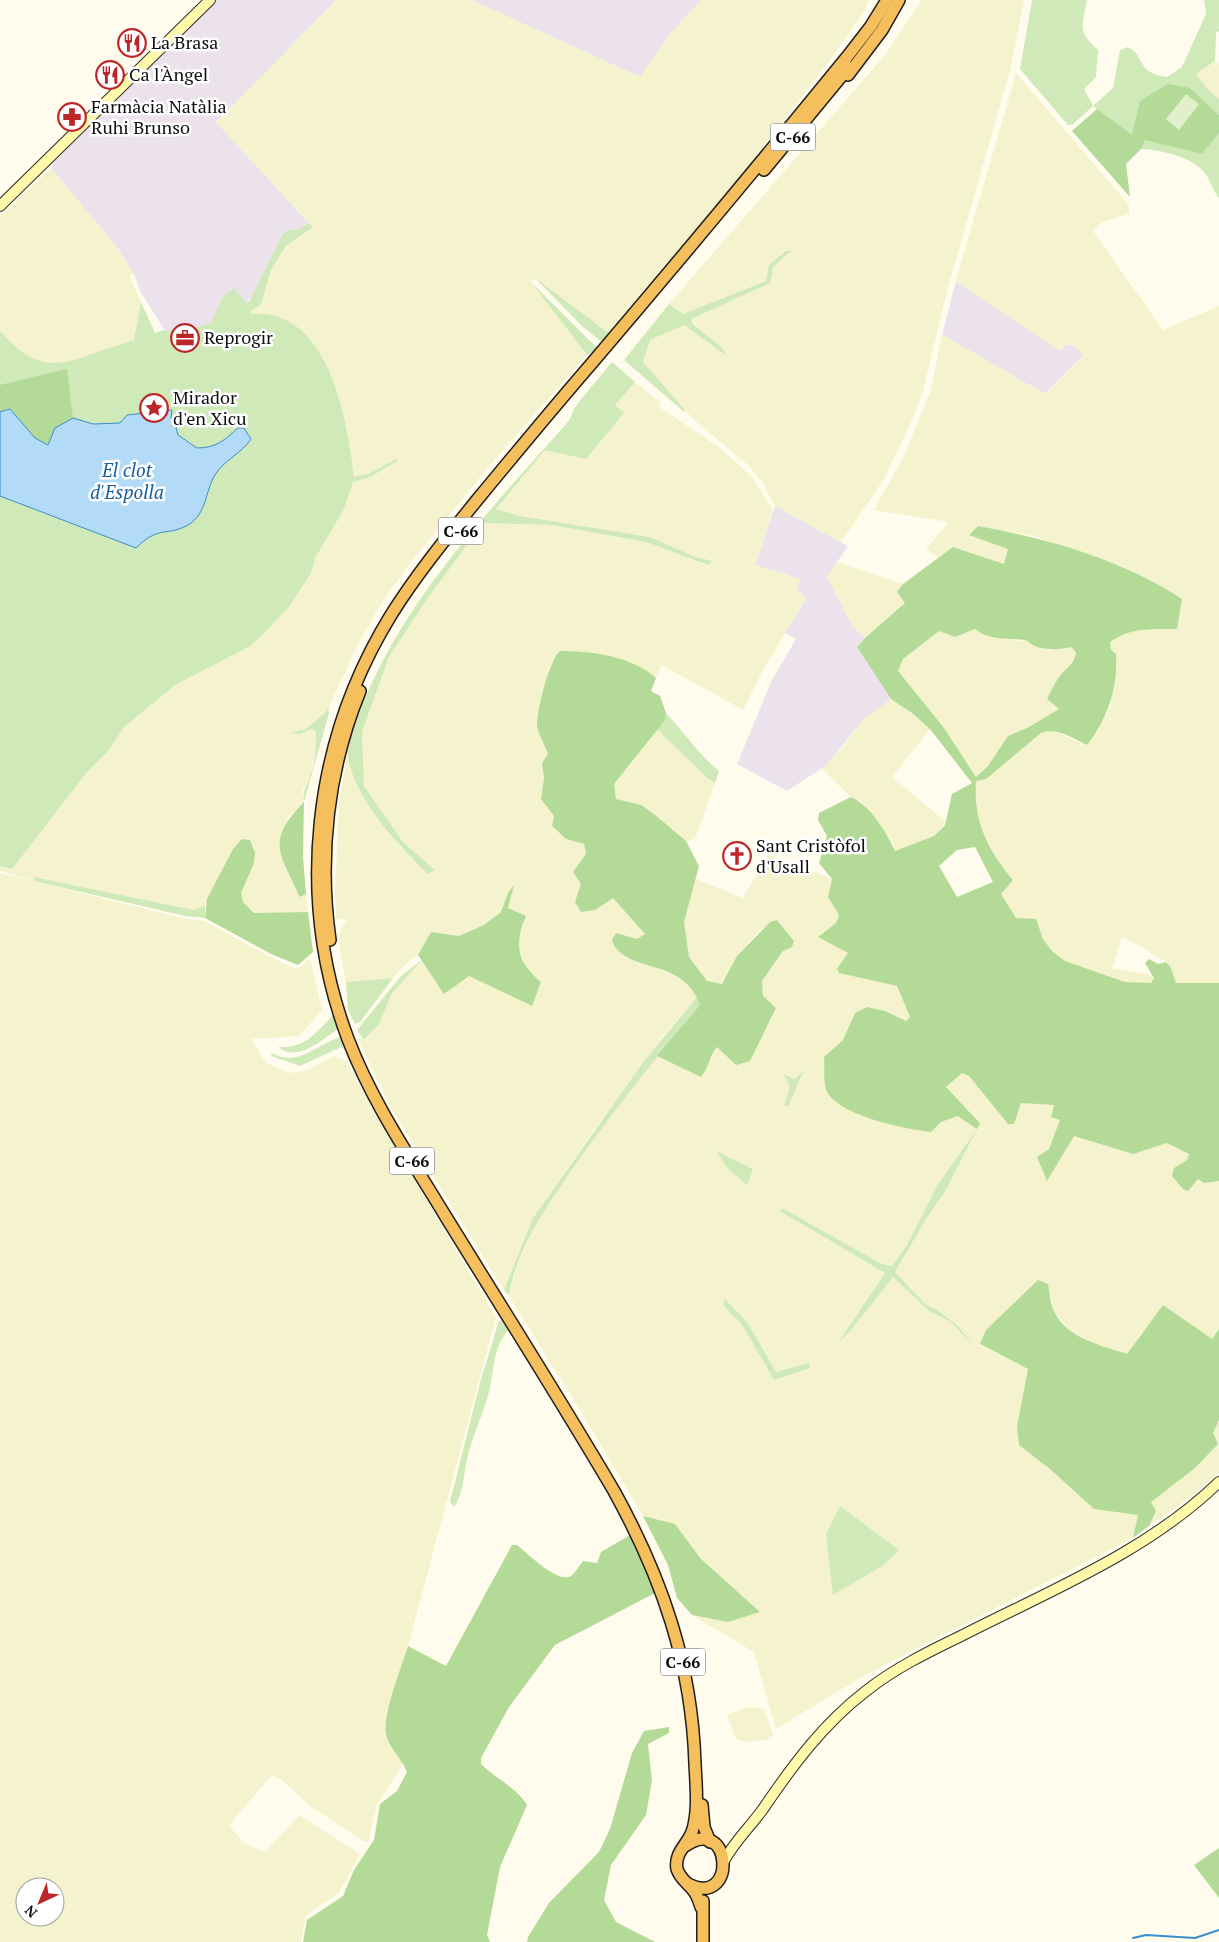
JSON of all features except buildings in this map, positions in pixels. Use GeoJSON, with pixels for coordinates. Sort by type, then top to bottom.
{"type":"FeatureCollection","features":[{"type":"Feature","properties":{"kind":"highway"},"geometry":{"type":"LineString","coordinates":[[871,26],[872,17],[882,0]]}},
{"type":"Feature","properties":{"kind":"highway","name":"C-66"},"geometry":{"type":"LineString","coordinates":[[703,1942],[701,1907],[695,1891],[678,1871],[676,1864],[677,1857],[693,1830],[695,1765],[693,1725],[682,1660],[666,1602],[645,1549],[614,1491],[412,1161],[361,1071],[338,1011],[323,944],[317,880],[320,817],[332,750],[344,711],[357,678],[377,640],[406,593],[472,506],[752,174],[871,26],[887,0]]}},
{"type":"Feature","properties":{"kind":"highway","name":"C-66"},"geometry":{"type":"LineString","coordinates":[[701,1907],[704,1896],[710,1886],[721,1877],[724,1861],[720,1850],[712,1843],[702,1818],[701,1748],[694,1683],[682,1631],[662,1572],[640,1525],[611,1472],[412,1149],[367,1068],[344,1009],[334,964],[326,898],[326,843],[330,797],[346,730],[366,677],[398,617],[488,496],[823,101],[874,33],[895,0]]}},
{"type":"Feature","properties":{"kind":"highway"},"geometry":{"type":"LineString","coordinates":[[823,101],[830,96],[864,55],[899,0]]}},
{"type":"Feature","properties":{"kind":"highway"},"geometry":{"type":"LineString","coordinates":[[684,1846],[697,1840],[712,1843]]}},
{"type":"Feature","properties":{"kind":"highway"},"geometry":{"type":"LineString","coordinates":[[687,1883],[700,1888],[710,1886]]}},
{"type":"Feature","properties":{"kind":"main road"},"geometry":{"type":"LineString","coordinates":[[0,206],[210,0]]}},
{"type":"Feature","properties":{"kind":"main road"},"geometry":{"type":"LineString","coordinates":[[724,1861],[808,1745],[828,1724],[866,1691],[919,1658],[1094,1569],[1153,1535],[1180,1516],[1219,1482]]}},
{"type":"Feature","properties":{"kind":"main road"},"geometry":{"type":"LineString","coordinates":[[712,1843],[725,1845],[738,1841]]}},
{"type":"Feature","properties":{"kind":"shaded area"},"geometry":{"type":"Polygon","coordinates":[[[210,0],[337,0],[216,122],[309,223],[300,229],[288,230],[282,235],[254,296],[206,336],[183,359],[141,293],[134,274],[116,246],[51,168],[55,156],[210,0]]]}},
{"type":"Feature","properties":{"kind":"shaded area"},"geometry":{"type":"Polygon","coordinates":[[[471,0],[701,0],[671,33],[640,77],[471,0]]]}},
{"type":"Feature","properties":{"kind":"shaded area"},"geometry":{"type":"Polygon","coordinates":[[[956,281],[1060,350],[1066,344],[1075,346],[1084,355],[1045,394],[942,335],[956,281]]]}},
{"type":"Feature","properties":{"kind":"shaded area"},"geometry":{"type":"Polygon","coordinates":[[[775,506],[848,546],[827,577],[853,627],[865,637],[857,647],[891,699],[862,721],[827,765],[787,791],[737,764],[771,682],[796,639],[785,633],[806,598],[796,590],[800,579],[755,565],[775,506]]]}},
{"type":"Feature","properties":{"kind":"green space"},"geometry":{"type":"Polygon","coordinates":[[[337,0],[471,0],[640,77],[671,33],[701,0],[869,0],[865,11],[815,80],[687,245],[610,334],[535,279],[531,282],[587,355],[494,460],[404,571],[379,607],[357,646],[327,711],[300,734],[312,729],[316,732],[317,745],[310,776],[302,792],[304,802],[288,818],[280,850],[300,897],[306,894],[308,912],[254,913],[243,902],[241,893],[254,853],[250,840],[242,839],[233,849],[205,906],[194,910],[34,877],[34,881],[0,871],[0,496],[338,485],[370,477],[396,459],[368,474],[340,480],[247,334],[251,311],[261,304],[271,270],[286,246],[313,227],[216,122],[337,0]]]}},
{"type":"Feature","properties":{"kind":"green space"},"geometry":{"type":"Polygon","coordinates":[[[922,0],[1024,0],[1010,70],[947,291],[923,391],[910,425],[884,479],[841,542],[775,506],[763,483],[747,464],[693,419],[643,362],[650,340],[684,324],[726,355],[690,319],[769,283],[773,267],[790,252],[769,265],[766,280],[702,308],[683,314],[669,304],[885,55],[922,0]]]}},
{"type":"Feature","properties":{"kind":"green space"},"geometry":{"type":"Polygon","coordinates":[[[1032,0],[1087,0],[1083,22],[1084,33],[1098,50],[1096,77],[1084,89],[1093,106],[1072,125],[1068,125],[1020,69],[1032,0]]]}},
{"type":"Feature","properties":{"kind":"green space"},"geometry":{"type":"Polygon","coordinates":[[[1204,0],[1219,0],[1219,31],[1216,33],[1215,61],[1196,74],[1208,90],[1219,99],[1219,115],[1190,88],[1132,136],[1093,106],[1113,88],[1120,50],[1128,47],[1134,51],[1146,68],[1157,75],[1167,77],[1182,67],[1206,14],[1204,0]]]}},
{"type":"Feature","properties":{"kind":"green space"},"geometry":{"type":"Polygon","coordinates":[[[1215,61],[1219,64],[1219,99],[1208,90],[1196,74],[1215,61]]]}},
{"type":"Feature","properties":{"kind":"green space"},"geometry":{"type":"Polygon","coordinates":[[[1016,73],[1129,205],[1129,214],[1102,222],[1093,231],[1163,330],[1219,306],[1219,983],[1176,983],[1171,968],[1166,962],[1122,937],[1112,968],[1152,975],[1154,978],[1151,983],[1125,982],[1065,961],[1052,951],[1043,939],[1036,920],[1016,918],[1000,894],[1013,880],[999,863],[975,811],[975,781],[986,779],[1041,733],[1048,730],[1054,731],[1086,745],[1090,740],[1111,707],[1110,642],[1118,636],[1139,629],[1176,629],[1119,565],[1033,536],[978,526],[969,534],[1008,549],[1004,564],[954,547],[939,559],[926,549],[949,522],[874,510],[904,456],[931,390],[942,335],[1045,394],[1084,355],[1075,346],[1066,344],[1060,351],[956,281],[1016,73]]]}},
{"type":"Feature","properties":{"kind":"green space"},"geometry":{"type":"Polygon","coordinates":[[[1168,84],[1190,88],[1219,115],[1219,133],[1202,154],[1145,140],[1141,149],[1126,164],[1130,197],[1072,131],[1097,109],[1132,135],[1140,101],[1168,84]]]}},
{"type":"Feature","properties":{"kind":"green space"},"geometry":{"type":"Polygon","coordinates":[[[1186,94],[1199,104],[1179,130],[1166,119],[1186,94]]]}},
{"type":"Feature","properties":{"kind":"green space"},"geometry":{"type":"Polygon","coordinates":[[[1219,133],[1219,198],[1205,174],[1190,161],[1166,152],[1141,149],[1145,139],[1202,154],[1219,133]]]}},
{"type":"Feature","properties":{"kind":"green space"},"geometry":{"type":"Polygon","coordinates":[[[51,168],[116,246],[134,274],[129,276],[141,302],[132,351],[67,369],[0,358],[0,217],[51,168]]]}},
{"type":"Feature","properties":{"kind":"green space"},"geometry":{"type":"Polygon","coordinates":[[[309,223],[313,227],[286,246],[271,270],[261,304],[251,311],[251,314],[278,317],[299,328],[316,347],[329,371],[339,398],[346,426],[354,477],[368,474],[396,459],[399,460],[370,477],[353,482],[344,509],[315,558],[311,573],[288,608],[252,645],[175,685],[124,727],[108,751],[87,772],[12,869],[0,866],[0,331],[19,350],[29,356],[48,363],[59,363],[134,340],[141,302],[155,333],[164,330],[183,331],[211,323],[222,298],[234,288],[246,303],[250,301],[282,235],[288,230],[300,229],[309,223]]]}},
{"type":"Feature","properties":{"kind":"green space"},"geometry":{"type":"Polygon","coordinates":[[[786,251],[791,251],[773,267],[770,283],[691,319],[693,324],[721,347],[727,356],[684,325],[650,340],[643,362],[686,411],[683,411],[624,360],[669,304],[683,314],[766,281],[769,265],[786,251]]]}},
{"type":"Feature","properties":{"kind":"green space"},"geometry":{"type":"Polygon","coordinates":[[[535,278],[610,334],[603,343],[583,327],[535,278]]]}},
{"type":"Feature","properties":{"kind":"green space"},"geometry":{"type":"Polygon","coordinates":[[[531,282],[598,349],[587,355],[531,282]]]}},
{"type":"Feature","properties":{"kind":"green space"},"geometry":{"type":"Polygon","coordinates":[[[612,362],[635,382],[615,405],[624,413],[586,459],[545,450],[496,509],[520,516],[650,537],[693,556],[712,561],[708,565],[646,542],[552,525],[483,523],[425,602],[389,657],[362,732],[364,786],[403,842],[435,870],[428,874],[391,836],[368,805],[352,773],[348,757],[349,742],[375,676],[421,598],[507,490],[569,421],[576,406],[612,362]]]}},
{"type":"Feature","properties":{"kind":"green space"},"geometry":{"type":"Polygon","coordinates":[[[67,369],[73,418],[55,428],[48,445],[35,438],[10,409],[0,412],[0,385],[67,369]]]}},
{"type":"Feature","properties":{"kind":"green space"},"geometry":{"type":"Polygon","coordinates":[[[635,382],[661,403],[659,407],[720,448],[752,477],[773,510],[755,565],[800,579],[797,590],[806,597],[761,674],[743,710],[662,665],[656,678],[620,659],[576,651],[560,651],[549,668],[541,708],[548,754],[542,763],[544,778],[541,799],[554,816],[552,827],[566,839],[584,844],[586,854],[579,863],[582,884],[579,894],[613,897],[619,902],[645,934],[637,939],[630,939],[655,967],[690,984],[697,997],[664,1035],[591,1134],[533,1218],[504,1290],[393,1111],[358,1040],[360,1037],[364,1040],[379,1024],[392,993],[422,960],[444,993],[469,976],[532,1006],[541,982],[527,970],[518,943],[526,916],[508,909],[508,893],[501,912],[484,925],[459,936],[431,932],[418,955],[403,966],[393,978],[346,982],[339,943],[340,930],[347,920],[336,919],[335,892],[339,804],[347,755],[360,791],[400,847],[428,873],[434,870],[403,842],[364,786],[362,732],[389,657],[425,602],[483,523],[552,525],[646,542],[707,565],[711,561],[693,556],[650,537],[520,516],[496,509],[545,450],[624,414],[615,405],[635,382]]]}},
{"type":"Feature","properties":{"kind":"green space"},"geometry":{"type":"Polygon","coordinates":[[[978,526],[1058,544],[1084,552],[1134,573],[1182,599],[1177,629],[1134,631],[1110,642],[1111,650],[1116,654],[1113,691],[1101,724],[1087,745],[1058,732],[1041,733],[986,779],[976,781],[976,796],[977,809],[984,834],[996,858],[1013,880],[1001,894],[1016,918],[1036,919],[1043,939],[1052,951],[1065,961],[1125,982],[1151,983],[1154,978],[1145,963],[1149,959],[1158,964],[1166,962],[1171,968],[1176,983],[1219,983],[1219,1181],[1204,1183],[1198,1179],[1188,1191],[1183,1189],[1172,1176],[1174,1168],[1187,1160],[1189,1154],[1167,1143],[1133,1154],[1074,1136],[1047,1181],[1037,1157],[1049,1149],[1060,1120],[1051,1117],[1054,1105],[1021,1103],[1014,1124],[1008,1124],[969,1076],[962,1073],[946,1087],[978,1121],[980,1124],[977,1129],[958,1116],[941,1122],[931,1132],[889,1124],[856,1113],[842,1106],[832,1098],[826,1089],[824,1057],[843,1040],[855,1013],[867,1007],[885,1011],[906,1021],[910,1017],[897,986],[839,973],[837,969],[848,953],[818,937],[836,923],[839,915],[828,897],[832,879],[819,863],[827,836],[818,820],[819,813],[851,797],[865,806],[871,813],[883,828],[895,851],[934,836],[945,825],[952,794],[972,783],[930,729],[912,713],[891,699],[857,647],[905,603],[897,592],[903,584],[953,547],[1004,564],[1008,549],[969,535],[978,526]],[[975,629],[955,637],[939,631],[903,659],[898,671],[944,728],[976,777],[988,766],[1008,736],[1029,727],[1059,709],[1047,699],[1061,674],[1074,660],[1076,652],[1071,647],[1058,649],[1043,648],[1025,640],[987,636],[975,629]],[[975,847],[957,850],[939,866],[957,897],[993,882],[975,847]]]}},
{"type":"Feature","properties":{"kind":"green space"},"geometry":{"type":"Polygon","coordinates":[[[837,562],[903,584],[897,592],[905,603],[865,637],[853,627],[827,577],[837,562]]]}},
{"type":"Feature","properties":{"kind":"green space"},"geometry":{"type":"Polygon","coordinates":[[[975,629],[1016,641],[1027,640],[1035,646],[1064,649],[1071,647],[1076,651],[1076,658],[1071,666],[1060,675],[1059,709],[1029,727],[1008,736],[988,766],[975,777],[969,765],[898,671],[903,659],[939,631],[955,637],[975,629]]]}},
{"type":"Feature","properties":{"kind":"green space"},"geometry":{"type":"Polygon","coordinates":[[[560,651],[611,656],[635,664],[656,678],[651,691],[660,696],[666,713],[665,720],[614,784],[616,799],[641,805],[654,814],[686,841],[699,866],[684,922],[689,957],[707,981],[722,984],[737,956],[770,922],[777,920],[794,941],[792,947],[783,951],[762,981],[763,996],[776,1008],[750,1061],[736,1065],[717,1047],[701,1077],[657,1056],[700,1005],[692,990],[681,979],[668,972],[628,958],[618,951],[612,940],[616,933],[637,939],[645,934],[613,898],[595,910],[581,912],[575,902],[581,884],[573,872],[586,854],[584,844],[566,839],[552,826],[554,816],[541,799],[544,778],[542,763],[548,754],[537,725],[541,697],[548,674],[560,651]]]}},
{"type":"Feature","properties":{"kind":"green space"},"geometry":{"type":"Polygon","coordinates":[[[891,699],[912,713],[930,729],[892,777],[946,822],[934,836],[895,851],[892,841],[861,801],[851,797],[822,769],[843,747],[862,721],[891,699]]]}},
{"type":"Feature","properties":{"kind":"green space"},"geometry":{"type":"Polygon","coordinates":[[[328,707],[329,713],[304,802],[304,791],[312,771],[316,749],[316,732],[312,729],[300,734],[291,733],[306,729],[327,711],[328,707]]]}},
{"type":"Feature","properties":{"kind":"green space"},"geometry":{"type":"Polygon","coordinates":[[[666,713],[698,751],[719,771],[715,783],[707,778],[657,729],[665,720],[666,713]]]}},
{"type":"Feature","properties":{"kind":"green space"},"geometry":{"type":"Polygon","coordinates":[[[657,729],[707,778],[715,783],[695,839],[686,841],[654,814],[616,800],[614,784],[657,729]]]}},
{"type":"Feature","properties":{"kind":"green space"},"geometry":{"type":"Polygon","coordinates":[[[304,802],[303,857],[306,894],[300,897],[282,858],[280,838],[284,827],[304,802]]]}},
{"type":"Feature","properties":{"kind":"green space"},"geometry":{"type":"Polygon","coordinates":[[[242,839],[250,840],[255,853],[254,863],[241,893],[243,902],[254,913],[308,912],[313,952],[298,965],[271,954],[205,918],[207,899],[233,849],[242,839]]]}},
{"type":"Feature","properties":{"kind":"green space"},"geometry":{"type":"Polygon","coordinates":[[[769,855],[832,879],[828,897],[839,915],[836,923],[818,937],[848,953],[838,969],[839,973],[897,986],[910,1017],[906,1021],[885,1011],[867,1007],[855,1013],[843,1040],[824,1057],[931,1132],[941,1122],[958,1116],[978,1120],[946,1087],[962,1073],[969,1076],[1008,1124],[1014,1124],[1021,1103],[1055,1105],[1051,1117],[1060,1120],[1049,1149],[1047,1181],[1074,1136],[1133,1154],[1167,1143],[1189,1154],[1187,1160],[1174,1168],[1188,1190],[1197,1179],[1204,1183],[1219,1181],[1219,1329],[1212,1339],[1197,1329],[1141,1333],[1128,1354],[1093,1343],[1070,1331],[1054,1311],[1048,1284],[980,1345],[1028,1369],[1017,1426],[1019,1445],[1050,1469],[1094,1509],[1138,1515],[1133,1538],[865,1675],[776,1729],[754,1652],[692,1615],[728,1622],[760,1612],[701,1559],[675,1524],[643,1516],[509,1296],[518,1262],[537,1220],[599,1131],[657,1056],[701,1077],[717,1047],[736,1065],[771,1021],[763,996],[762,981],[783,951],[792,947],[794,941],[778,920],[760,930],[737,956],[722,985],[707,982],[689,957],[684,922],[695,879],[743,898],[769,855]],[[803,1071],[795,1079],[785,1074],[790,1087],[784,1105],[787,1107],[803,1071]],[[975,1132],[938,1184],[907,1245],[892,1266],[882,1264],[782,1208],[780,1211],[885,1273],[840,1340],[893,1277],[929,1311],[958,1326],[936,1309],[926,1305],[895,1272],[927,1217],[946,1190],[975,1132]],[[723,1305],[742,1325],[774,1380],[809,1363],[776,1372],[748,1323],[723,1305]],[[840,1506],[834,1594],[884,1565],[899,1550],[840,1506]]]}},
{"type":"Feature","properties":{"kind":"green space"},"geometry":{"type":"Polygon","coordinates":[[[0,873],[187,919],[205,921],[272,958],[297,969],[310,959],[322,1010],[299,1036],[251,1039],[266,1063],[290,1073],[308,1070],[333,1056],[346,1061],[496,1317],[408,1646],[387,1713],[386,1737],[404,1763],[377,1804],[368,1842],[363,1841],[310,1806],[281,1779],[272,1775],[229,1825],[243,1843],[265,1852],[299,1815],[360,1854],[339,1893],[306,1915],[301,1942],[0,1942],[0,873]]]}},
{"type":"Feature","properties":{"kind":"green space"},"geometry":{"type":"Polygon","coordinates":[[[34,877],[194,910],[205,906],[205,918],[185,916],[34,881],[34,877]]]}},
{"type":"Feature","properties":{"kind":"green space"},"geometry":{"type":"Polygon","coordinates":[[[514,885],[508,908],[526,916],[520,936],[520,952],[527,967],[541,982],[532,1006],[469,976],[444,994],[418,955],[431,932],[459,936],[484,925],[501,912],[508,893],[514,885]]]}},
{"type":"Feature","properties":{"kind":"green space"},"geometry":{"type":"Polygon","coordinates":[[[422,960],[392,993],[379,1024],[364,1040],[357,1030],[401,976],[422,960]]]}},
{"type":"Feature","properties":{"kind":"green space"},"geometry":{"type":"Polygon","coordinates":[[[393,978],[360,1022],[355,1024],[348,1010],[346,982],[393,978]]]}},
{"type":"Feature","properties":{"kind":"green space"},"geometry":{"type":"Polygon","coordinates":[[[697,997],[700,1005],[616,1109],[540,1217],[524,1247],[509,1296],[504,1290],[533,1218],[644,1061],[697,997]]]}},
{"type":"Feature","properties":{"kind":"green space"},"geometry":{"type":"Polygon","coordinates":[[[334,1014],[339,1028],[317,1044],[301,1051],[293,1052],[285,1051],[278,1047],[287,1047],[303,1042],[334,1014]]]}},
{"type":"Feature","properties":{"kind":"green space"},"geometry":{"type":"Polygon","coordinates":[[[341,1037],[346,1050],[341,1047],[300,1066],[271,1056],[272,1053],[291,1058],[299,1056],[341,1037]]]}},
{"type":"Feature","properties":{"kind":"green space"},"geometry":{"type":"Polygon","coordinates":[[[804,1070],[788,1107],[784,1105],[790,1087],[784,1074],[795,1079],[804,1070]]]}},
{"type":"Feature","properties":{"kind":"green space"},"geometry":{"type":"Polygon","coordinates":[[[977,1129],[946,1190],[927,1217],[895,1272],[926,1305],[936,1309],[958,1326],[974,1346],[951,1322],[929,1311],[893,1277],[851,1330],[838,1343],[885,1273],[780,1211],[782,1208],[882,1264],[892,1266],[907,1245],[938,1184],[977,1129]]]}},
{"type":"Feature","properties":{"kind":"green space"},"geometry":{"type":"Polygon","coordinates":[[[716,1151],[753,1169],[747,1185],[728,1169],[716,1151]]]}},
{"type":"Feature","properties":{"kind":"green space"},"geometry":{"type":"Polygon","coordinates":[[[1038,1280],[1048,1284],[1054,1311],[1067,1328],[1086,1340],[1127,1354],[1163,1305],[1212,1339],[1219,1329],[1219,1420],[1213,1433],[1218,1444],[1195,1468],[1151,1502],[1156,1511],[1149,1526],[1133,1538],[1138,1515],[1094,1509],[1050,1469],[1019,1445],[1017,1426],[1028,1369],[980,1344],[986,1330],[1038,1280]]]}},
{"type":"Feature","properties":{"kind":"green space"},"geometry":{"type":"Polygon","coordinates":[[[725,1299],[748,1323],[776,1372],[809,1363],[810,1368],[774,1380],[742,1325],[723,1305],[725,1299]]]}},
{"type":"Feature","properties":{"kind":"green space"},"geometry":{"type":"Polygon","coordinates":[[[503,1318],[510,1328],[500,1344],[494,1360],[488,1396],[466,1462],[460,1495],[454,1507],[450,1502],[481,1379],[499,1321],[503,1318]]]}},
{"type":"Feature","properties":{"kind":"green space"},"geometry":{"type":"Polygon","coordinates":[[[1219,1420],[1219,1473],[1180,1505],[1149,1526],[1156,1511],[1151,1502],[1213,1433],[1219,1420]]]}},
{"type":"Feature","properties":{"kind":"green space"},"geometry":{"type":"Polygon","coordinates":[[[840,1506],[899,1550],[884,1565],[833,1595],[826,1534],[840,1506]]]}},
{"type":"Feature","properties":{"kind":"green space"},"geometry":{"type":"Polygon","coordinates":[[[643,1516],[675,1524],[701,1559],[760,1612],[728,1622],[692,1615],[677,1598],[668,1565],[643,1516]]]}},
{"type":"Feature","properties":{"kind":"green space"},"geometry":{"type":"Polygon","coordinates":[[[630,1535],[657,1592],[555,1645],[509,1707],[481,1758],[481,1764],[518,1793],[527,1805],[500,1867],[487,1935],[490,1942],[303,1942],[307,1920],[343,1896],[354,1870],[374,1840],[380,1804],[397,1791],[407,1772],[387,1738],[386,1718],[408,1646],[446,1666],[512,1545],[517,1545],[551,1572],[565,1577],[573,1575],[583,1561],[597,1563],[601,1552],[630,1535]]]}},
{"type":"Feature","properties":{"kind":"green space"},"geometry":{"type":"Polygon","coordinates":[[[748,1707],[764,1709],[773,1735],[766,1740],[747,1742],[736,1739],[727,1715],[748,1707]]]}},
{"type":"Feature","properties":{"kind":"green space"},"geometry":{"type":"Polygon","coordinates":[[[669,1727],[669,1733],[648,1744],[652,1780],[646,1815],[611,1865],[604,1900],[616,1922],[655,1942],[527,1942],[528,1937],[549,1903],[599,1852],[610,1829],[632,1753],[644,1731],[669,1727]]]}},
{"type":"Feature","properties":{"kind":"green space"},"geometry":{"type":"Polygon","coordinates":[[[1219,1848],[1219,1898],[1194,1865],[1219,1848]]]}},
{"type":"Feature","properties":{"kind":"water","name":"El clot d'Espolla"},"geometry":{"type":"Polygon","coordinates":[[[10,409],[35,438],[48,445],[55,428],[73,418],[93,424],[120,423],[127,415],[172,410],[171,419],[179,425],[176,428],[178,435],[197,448],[210,447],[229,436],[238,428],[244,428],[251,439],[215,475],[202,509],[194,520],[180,528],[151,536],[136,548],[0,496],[0,412],[10,409]]]}},
{"type":"Feature","properties":{"kind":"waterway"},"geometry":{"type":"LineString","coordinates":[[1133,1938],[1146,1935],[1195,1938],[1219,1930]]}},
{"type":"Feature","properties":{"kind":"place","name":"La Brasa"},"geometry":{"type":"Point","coordinates":[132,43]}},
{"type":"Feature","properties":{"kind":"place","name":"Ca l'Àngel"},"geometry":{"type":"Point","coordinates":[110,75]}},
{"type":"Feature","properties":{"kind":"place","name":"Farmàcia Natàlia Ruhi Brunso"},"geometry":{"type":"Point","coordinates":[72,117]}},
{"type":"Feature","properties":{"kind":"place","name":"Reprogir"},"geometry":{"type":"Point","coordinates":[185,338]}},
{"type":"Feature","properties":{"kind":"place","name":"Mirador d'en Xicu"},"geometry":{"type":"Point","coordinates":[154,408]}},
{"type":"Feature","properties":{"kind":"place","name":"Sant Cristòfol d'Usall"},"geometry":{"type":"Point","coordinates":[737,856]}}]}
